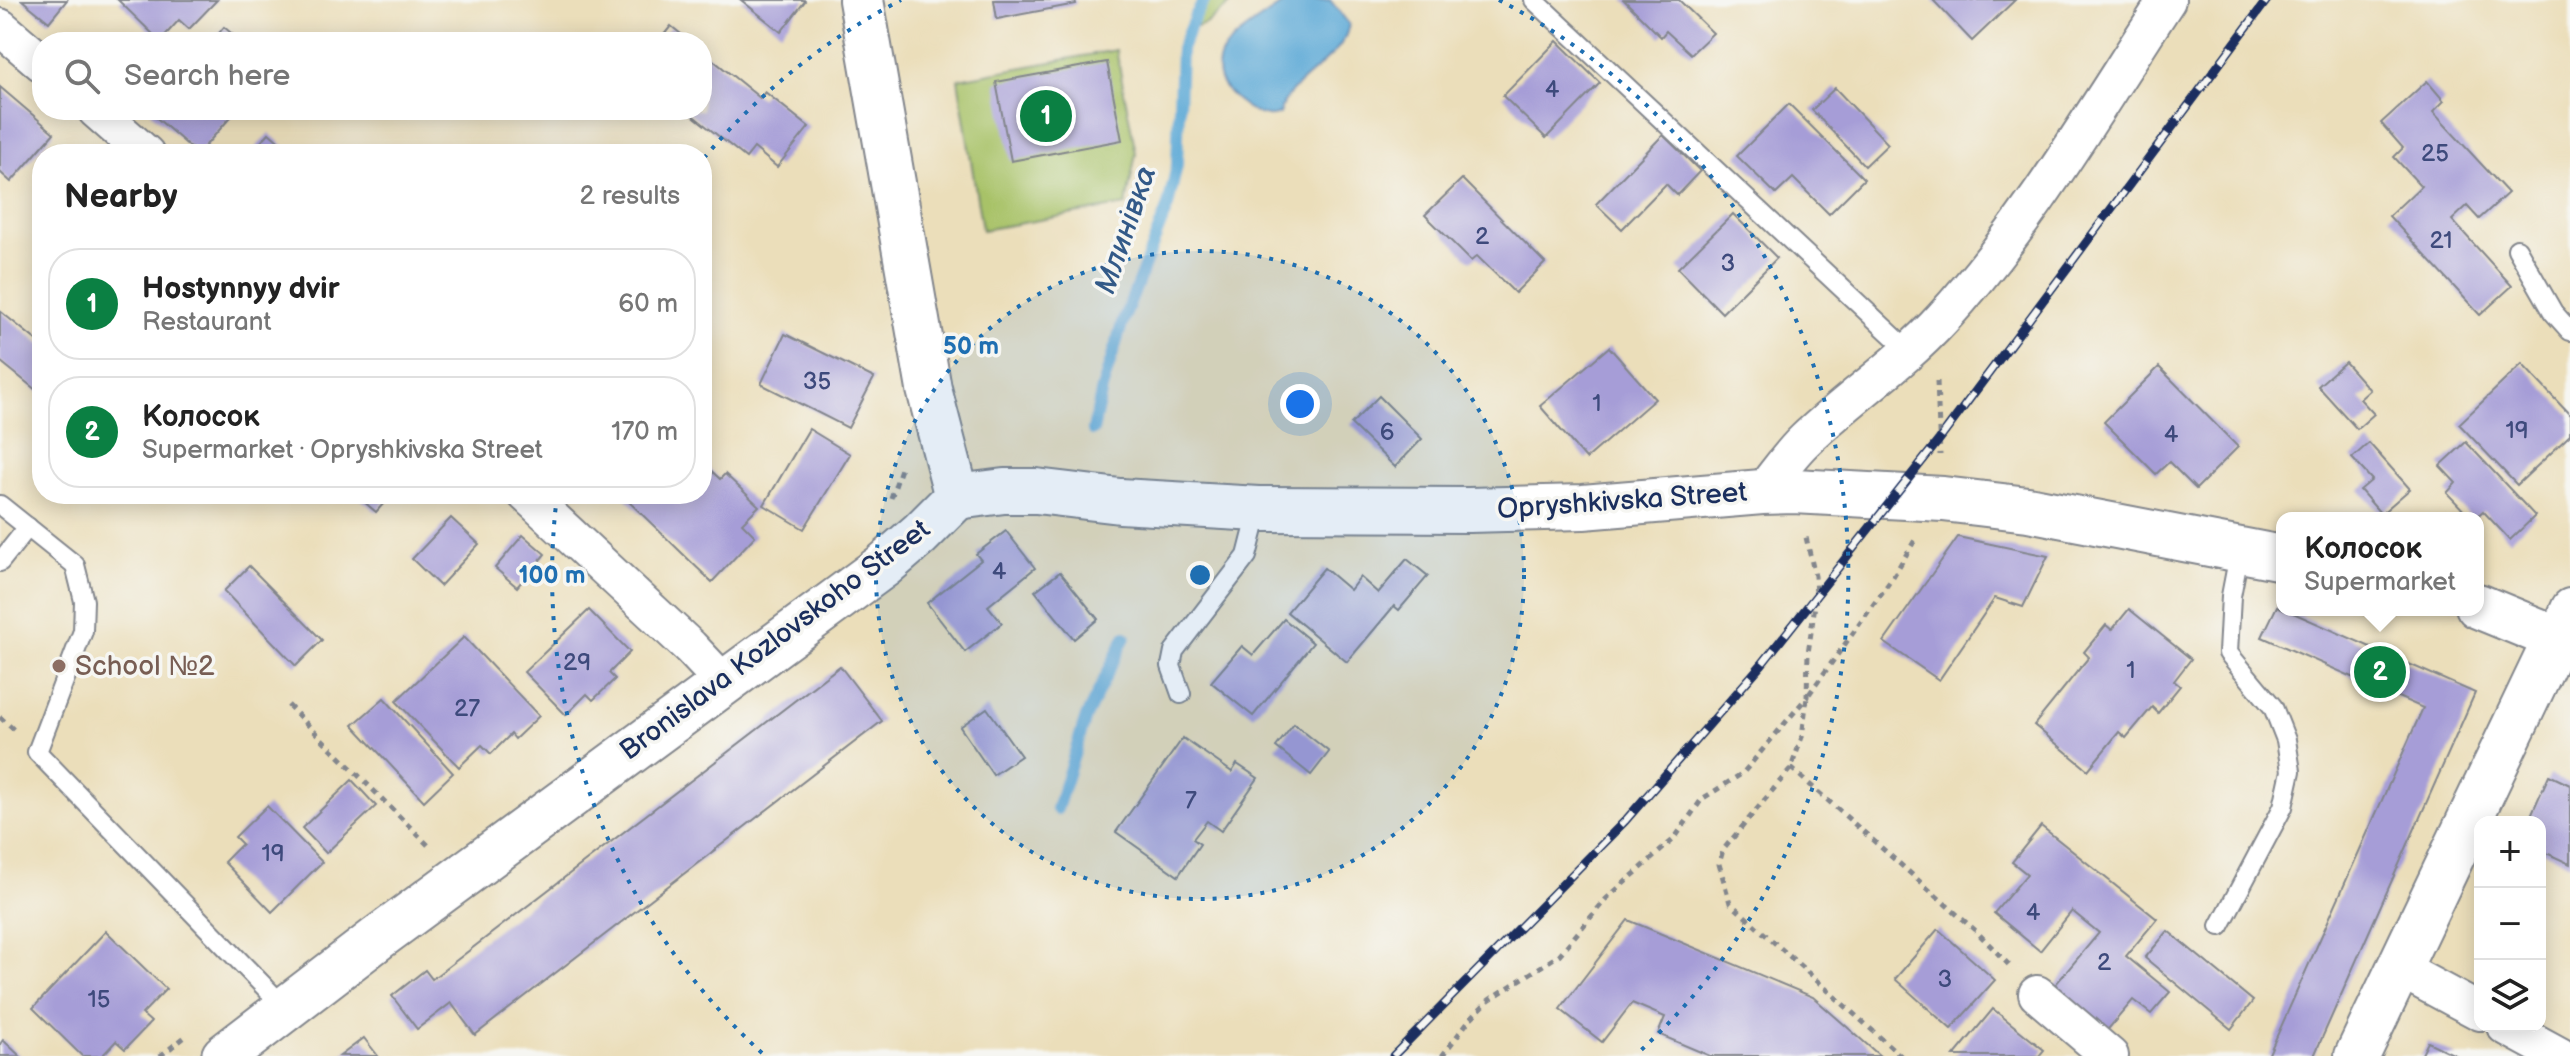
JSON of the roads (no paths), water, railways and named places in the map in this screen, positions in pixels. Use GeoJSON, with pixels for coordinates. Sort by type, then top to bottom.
{"type":"FeatureCollection","features":[{"type":"Feature","properties":{"kind":"street","name":"Bronislava Kozlovskoho Street"},"geometry":{"type":"LineString","coordinates":[[224,1056],[883,566],[957,497],[929,389],[861,0]]}},
{"type":"Feature","properties":{"kind":"street"},"geometry":{"type":"LineString","coordinates":[[1778,491],[1802,442],[1909,351],[1987,267],[2028,212],[2167,0]]}},
{"type":"Feature","properties":{"kind":"street"},"geometry":{"type":"LineString","coordinates":[[0,27],[32,54]]}},
{"type":"Feature","properties":{"kind":"street"},"geometry":{"type":"LineString","coordinates":[[107,120],[135,144]]}},
{"type":"Feature","properties":{"kind":"street","name":"Opryshkivska Street"},"geometry":{"type":"LineString","coordinates":[[957,497],[1004,491],[1036,491],[1120,501],[1259,509],[1469,510],[1583,507],[1778,491],[1943,499],[2044,512],[2276,557]]}},
{"type":"Feature","properties":{"kind":"street"},"geometry":{"type":"LineString","coordinates":[[537,504],[690,647],[723,682]]}},
{"type":"Feature","properties":{"kind":"street"},"geometry":{"type":"LineString","coordinates":[[2357,1056],[2563,622],[2484,607]]}},
{"type":"Feature","properties":{"kind":"street"},"geometry":{"type":"LineString","coordinates":[[2400,969],[2474,1009]]}},
{"type":"Feature","properties":{"kind":"street"},"geometry":{"type":"LineString","coordinates":[[2037,994],[2110,1056]]}},
{"type":"Feature","properties":{"kind":"street"},"geometry":{"type":"LineString","coordinates":[[2516,1032],[2560,1056]]}},
{"type":"Feature","properties":{"kind":"lane"},"geometry":{"type":"LineString","coordinates":[[1534,0],[1909,351]]}},
{"type":"Feature","properties":{"kind":"lane"},"geometry":{"type":"LineString","coordinates":[[2517,249],[2553,312],[2570,331]]}},
{"type":"Feature","properties":{"kind":"lane"},"geometry":{"type":"LineString","coordinates":[[0,505],[75,565],[84,601],[83,631],[37,752],[286,1009]]}},
{"type":"Feature","properties":{"kind":"lane"},"geometry":{"type":"LineString","coordinates":[[1181,694],[1171,666],[1174,651],[1247,556],[1259,509]]}},
{"type":"Feature","properties":{"kind":"lane"},"geometry":{"type":"LineString","coordinates":[[0,562],[28,527]]}},
{"type":"Feature","properties":{"kind":"lane"},"geometry":{"type":"LineString","coordinates":[[2220,926],[2283,807],[2291,771],[2286,740],[2273,707],[2228,653],[2231,596],[2240,549]]}},
{"type":"Feature","properties":{"kind":"water"},"geometry":{"type":"Polygon","coordinates":[[[1288,0],[1330,0],[1349,24],[1337,49],[1292,91],[1279,114],[1263,115],[1245,107],[1224,86],[1218,74],[1219,61],[1233,40],[1288,0]]]}},
{"type":"Feature","properties":{"kind":"waterway","name":"Млинівка"},"geometry":{"type":"LineString","coordinates":[[1093,430],[1123,321],[1168,206],[1177,165],[1181,49],[1205,0]]}},
{"type":"Feature","properties":{"kind":"waterway","name":"Млинівка"},"geometry":{"type":"LineString","coordinates":[[1057,809],[1086,717],[1125,637]]}},
{"type":"Feature","properties":{"kind":"railway"},"geometry":{"type":"LineString","coordinates":[[1393,1056],[1625,821],[1762,664],[1939,440],[2267,0]]}},
{"type":"Feature","properties":{"kind":"place","name":"Hostynnyy dvir"},"geometry":{"type":"Point","coordinates":[1046,116]}},
{"type":"Feature","properties":{"kind":"place","name":"School №2"},"geometry":{"type":"Point","coordinates":[59,666]}},
{"type":"Feature","properties":{"kind":"place","name":"Колосок"},"geometry":{"type":"Point","coordinates":[2380,672]}}]}
